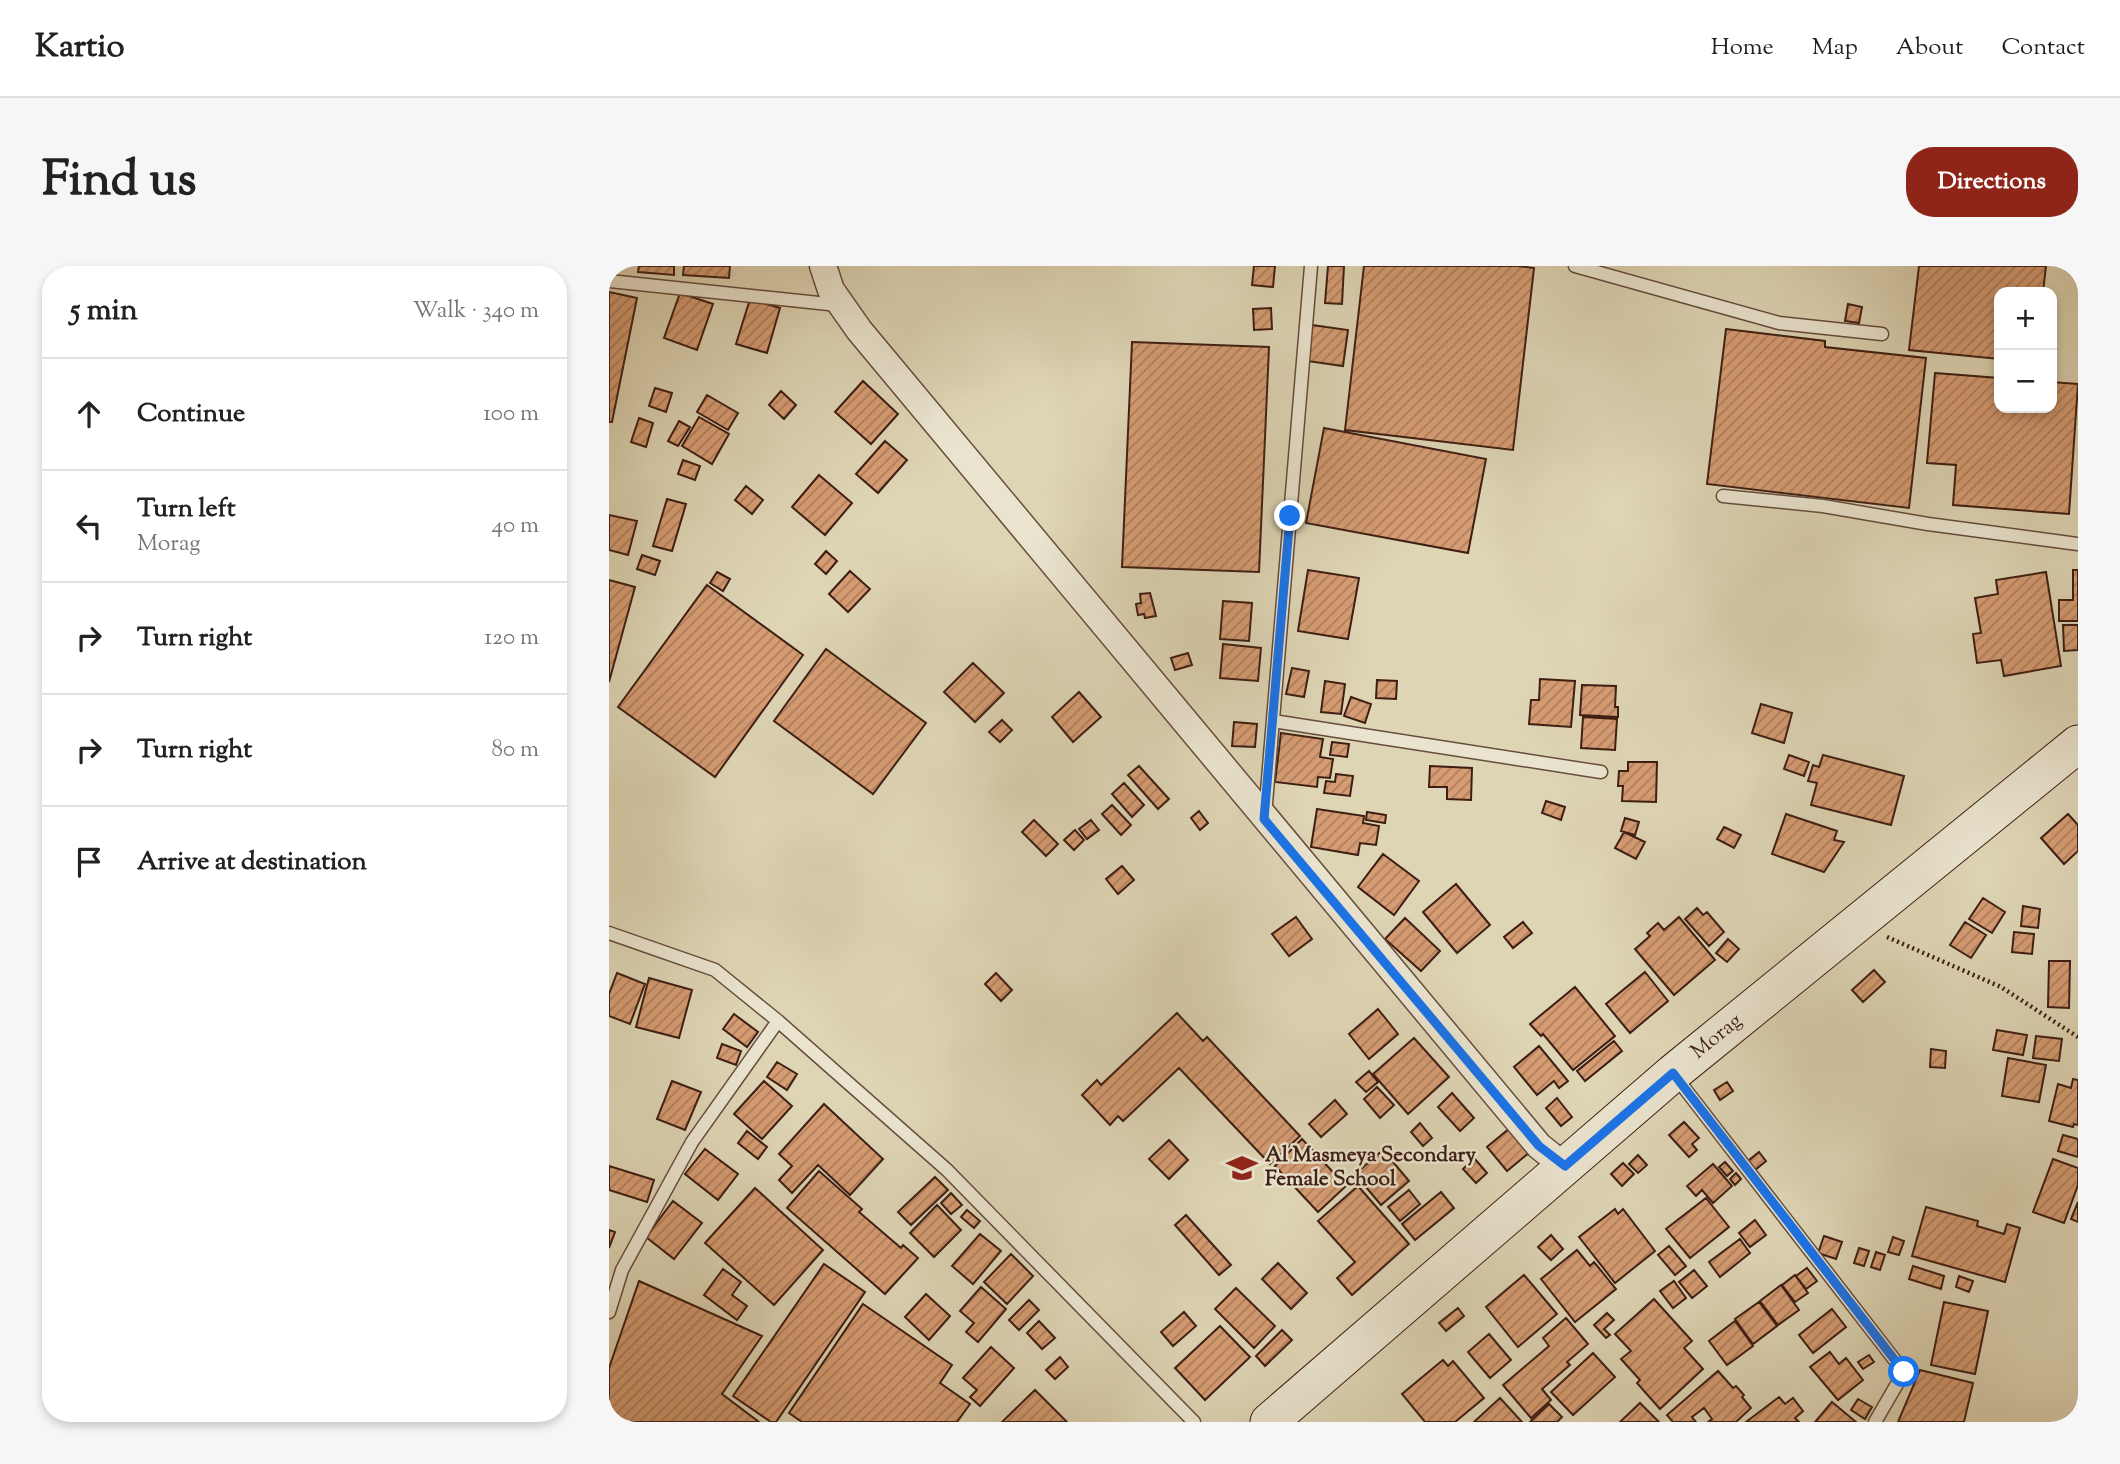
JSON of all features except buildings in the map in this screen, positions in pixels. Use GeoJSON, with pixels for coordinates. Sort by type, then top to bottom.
{"type":"FeatureCollection","features":[{"type":"Feature","properties":{"kind":"main road","name":"Morag"},"geometry":{"type":"LineString","coordinates":[[1269,1422],[1673,1073],[2078,744]]}},
{"type":"Feature","properties":{"kind":"street"},"geometry":{"type":"LineString","coordinates":[[823,266],[831,289],[859,330],[1539,1146],[1565,1166]]}},
{"type":"Feature","properties":{"kind":"lane"},"geometry":{"type":"LineString","coordinates":[[1264,819],[1311,266]]}},
{"type":"Feature","properties":{"kind":"lane"},"geometry":{"type":"LineString","coordinates":[[1575,266],[1779,323],[1882,334]]}},
{"type":"Feature","properties":{"kind":"lane"},"geometry":{"type":"LineString","coordinates":[[609,281],[842,305]]}},
{"type":"Feature","properties":{"kind":"lane"},"geometry":{"type":"LineString","coordinates":[[1723,496],[1823,506],[1928,524],[2078,544]]}},
{"type":"Feature","properties":{"kind":"lane"},"geometry":{"type":"LineString","coordinates":[[1273,721],[1601,772]]}},
{"type":"Feature","properties":{"kind":"lane"},"geometry":{"type":"LineString","coordinates":[[609,933],[715,970],[778,1021],[947,1170],[1194,1422]]}},
{"type":"Feature","properties":{"kind":"lane"},"geometry":{"type":"LineString","coordinates":[[609,1312],[622,1270],[692,1142],[778,1021]]}},
{"type":"Feature","properties":{"kind":"lane"},"geometry":{"type":"LineString","coordinates":[[1673,1073],[1904,1372],[1875,1422]]}},
{"type":"Feature","properties":{"kind":"path"},"geometry":{"type":"LineString","coordinates":[[1857,924],[2001,986],[2078,1037]]}},
{"type":"Feature","properties":{"kind":"place","name":"Al Masmeya Secondary Female School"},"geometry":{"type":"Point","coordinates":[1242,1168]}},
{"type":"Feature","properties":{"kind":"route"},"geometry":{"type":"LineString","coordinates":[[1290,516],[1264,819],[1539,1146],[1565,1166],[1673,1073],[1904,1372]]}}]}
